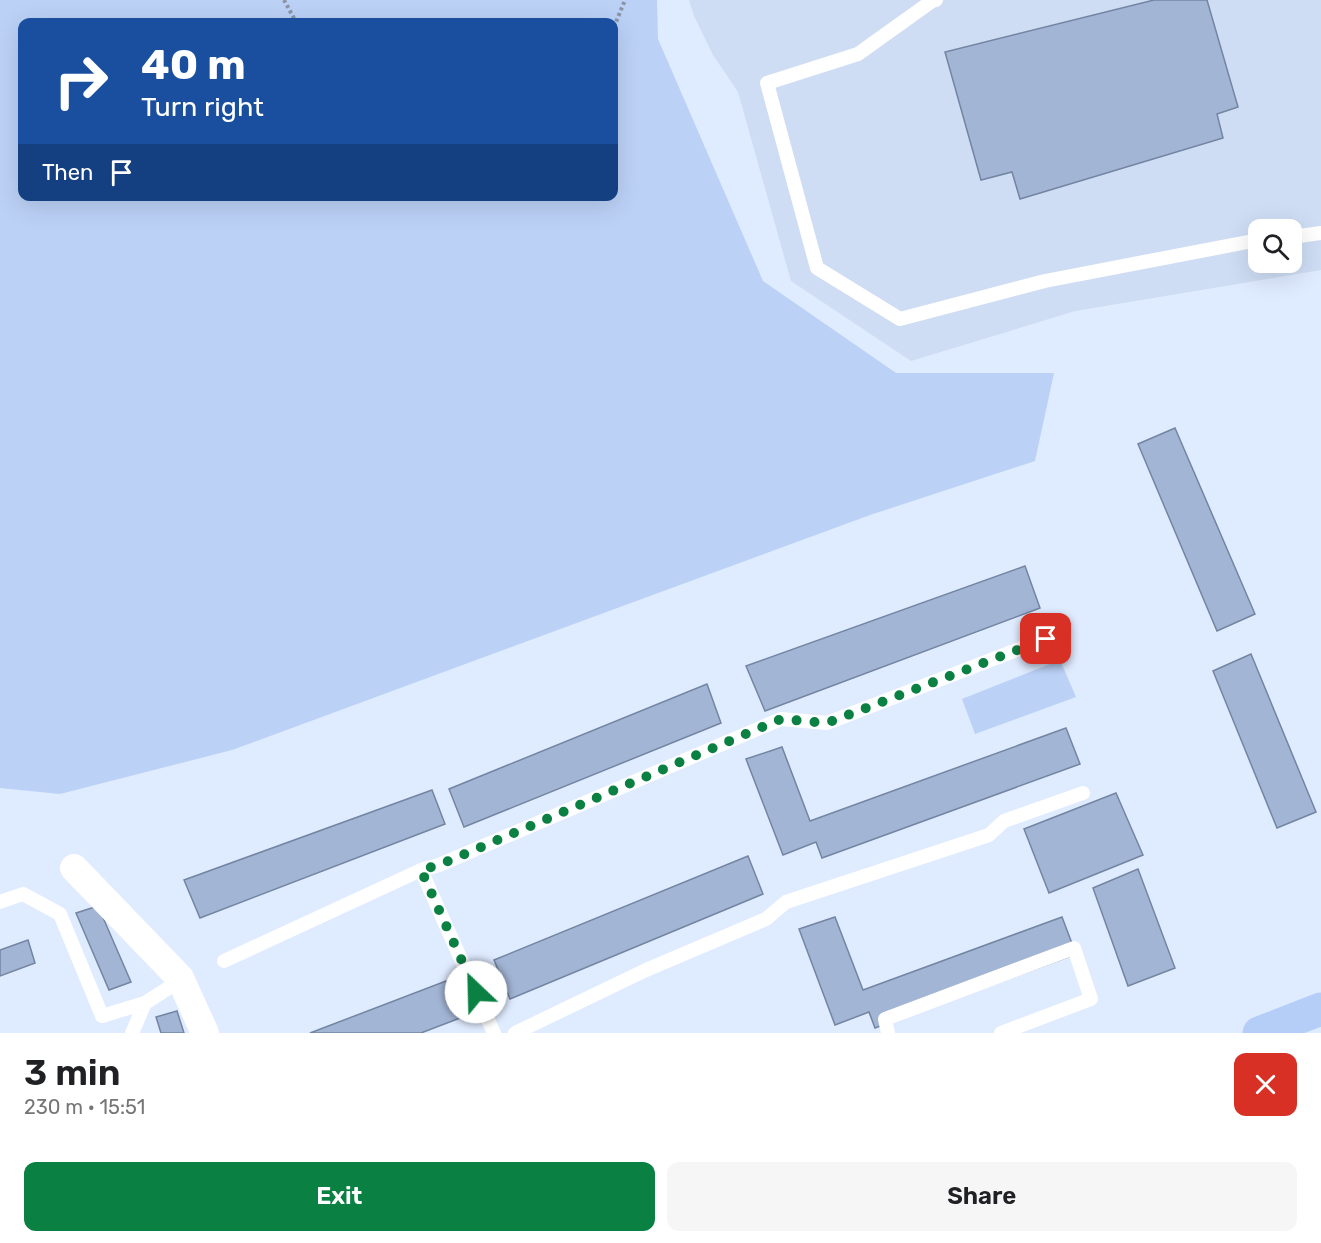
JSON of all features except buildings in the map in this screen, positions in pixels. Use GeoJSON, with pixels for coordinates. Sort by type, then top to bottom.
{"type":"FeatureCollection","features":[{"type":"Feature","properties":{"kind":"main road"},"geometry":{"type":"LineString","coordinates":[[1259,1033],[1321,1009]]}},
{"type":"Feature","properties":{"kind":"street"},"geometry":{"type":"LineString","coordinates":[[74,867],[181,980],[205,1033]]}},
{"type":"Feature","properties":{"kind":"lane"},"geometry":{"type":"LineString","coordinates":[[936,0],[858,54],[767,83],[817,268],[900,319],[1045,281],[1248,242]]}},
{"type":"Feature","properties":{"kind":"lane"},"geometry":{"type":"LineString","coordinates":[[1302,236],[1321,233]]}},
{"type":"Feature","properties":{"kind":"lane"},"geometry":{"type":"LineString","coordinates":[[224,961],[421,870],[439,865],[781,719],[827,723],[1046,639]]}},
{"type":"Feature","properties":{"kind":"lane"},"geometry":{"type":"LineString","coordinates":[[515,1033],[646,970],[766,919],[786,902],[989,835],[1004,821],[1083,793]]}},
{"type":"Feature","properties":{"kind":"lane"},"geometry":{"type":"LineString","coordinates":[[421,870],[494,1033]]}},
{"type":"Feature","properties":{"kind":"lane"},"geometry":{"type":"LineString","coordinates":[[0,902],[23,894],[60,914],[102,1016],[146,1003],[181,980]]}},
{"type":"Feature","properties":{"kind":"lane"},"geometry":{"type":"LineString","coordinates":[[888,1033],[885,1019],[1074,948],[1092,999],[1001,1033]]}},
{"type":"Feature","properties":{"kind":"lane"},"geometry":{"type":"LineString","coordinates":[[132,1033],[146,1003]]}},
{"type":"Feature","properties":{"kind":"path"},"geometry":{"type":"LineString","coordinates":[[284,0],[294,18]]}},
{"type":"Feature","properties":{"kind":"path"},"geometry":{"type":"LineString","coordinates":[[618,18],[625,0]]}},
{"type":"Feature","properties":{"kind":"shaded area"},"geometry":{"type":"Polygon","coordinates":[[[0,0],[657,0],[658,39],[763,281],[896,373],[1054,373],[1035,461],[870,515],[232,750],[60,794],[0,788],[0,0]]]}},
{"type":"Feature","properties":{"kind":"shaded area"},"geometry":{"type":"Polygon","coordinates":[[[689,0],[1321,0],[1321,270],[1075,311],[911,361],[791,281],[738,92],[713,55],[694,16],[689,0]]]}},
{"type":"Feature","properties":{"kind":"shaded area"},"geometry":{"type":"Polygon","coordinates":[[[1060,660],[1076,697],[975,734],[962,699],[1060,660]]]}},
{"type":"Feature","properties":{"kind":"route"},"geometry":{"type":"LineString","coordinates":[[476,992],[421,870],[439,865],[781,719],[827,723],[1046,639]]}}]}
